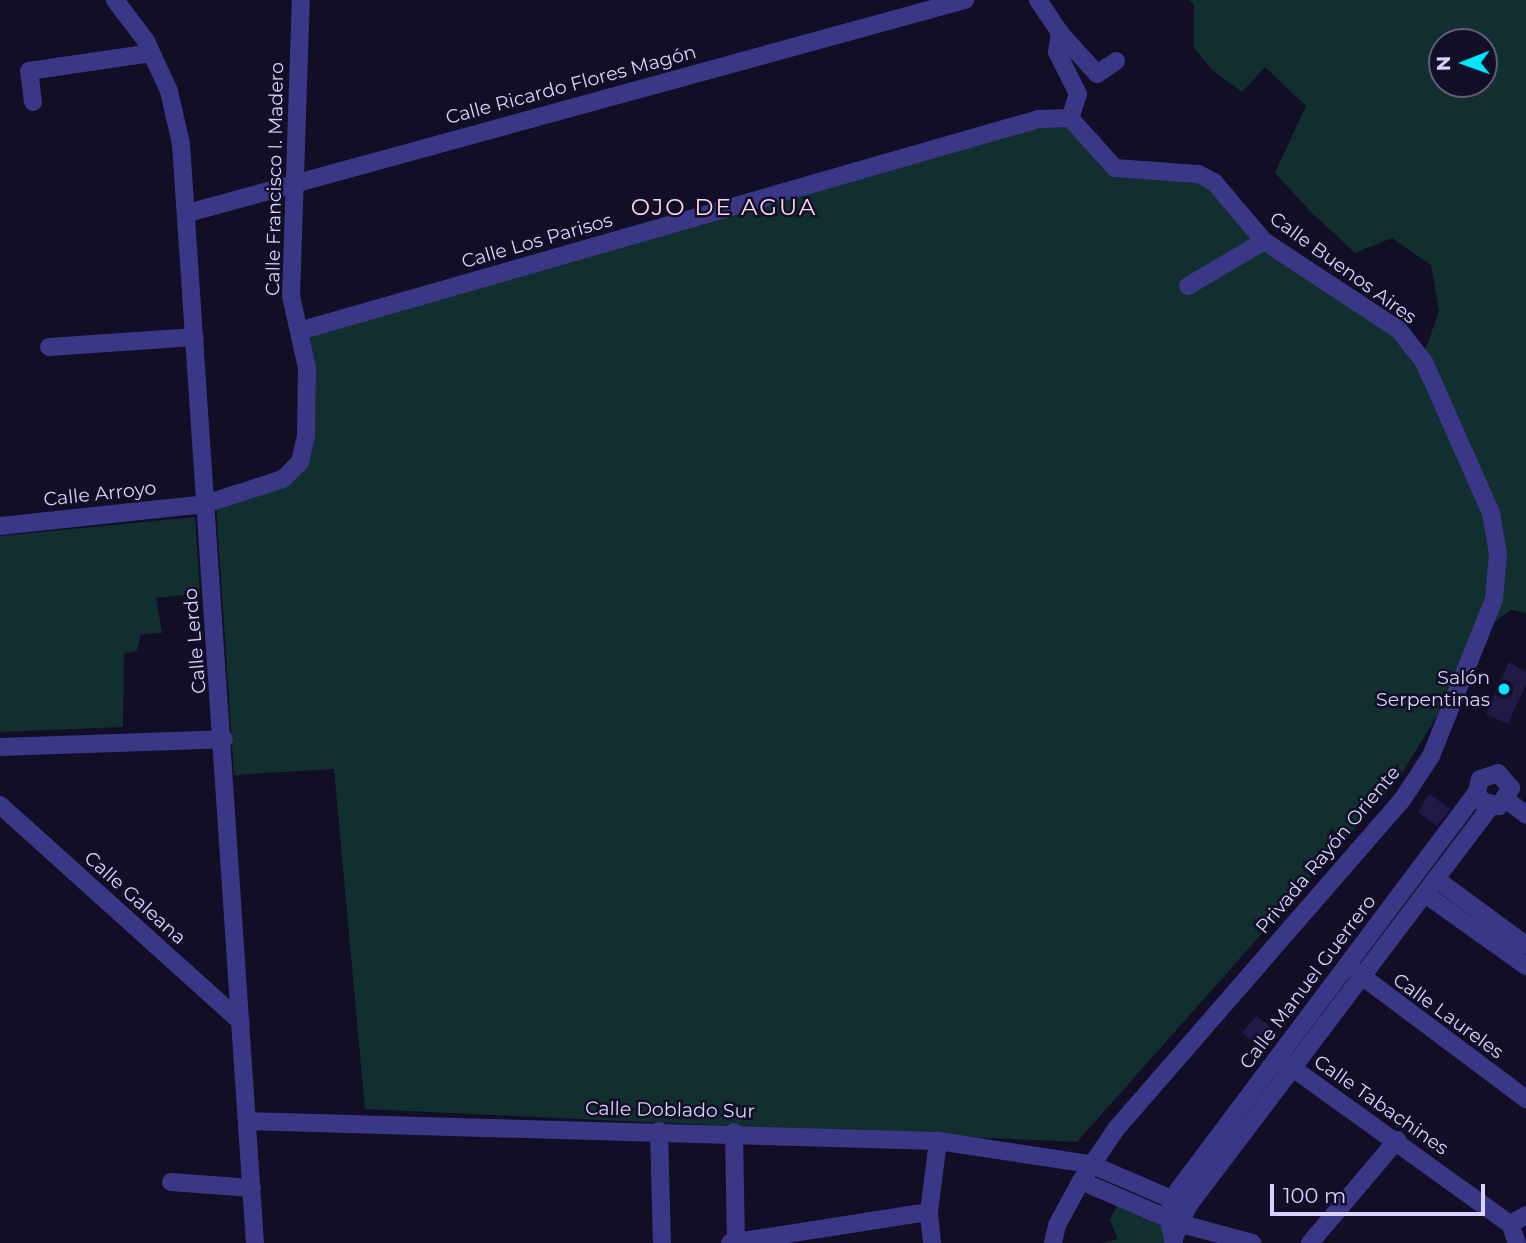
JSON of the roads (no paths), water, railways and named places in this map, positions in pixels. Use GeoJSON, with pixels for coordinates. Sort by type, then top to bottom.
{"type":"FeatureCollection","features":[{"type":"Feature","properties":{"kind":"street","name":"Calle Lerdo"},"geometry":{"type":"LineString","coordinates":[[115,0],[148,47],[169,91],[188,213],[255,1243]]}},
{"type":"Feature","properties":{"kind":"street","name":"Calle Francisco I. Madero"},"geometry":{"type":"LineString","coordinates":[[205,504],[283,479],[300,462],[306,436],[307,368],[291,296],[301,0]]}},
{"type":"Feature","properties":{"kind":"street","name":"Calle Ricardo Flores Magón"},"geometry":{"type":"LineString","coordinates":[[188,213],[295,181],[965,0]]}},
{"type":"Feature","properties":{"kind":"street"},"geometry":{"type":"LineString","coordinates":[[1038,0],[1060,33],[1097,74],[1116,61]]}},
{"type":"Feature","properties":{"kind":"street"},"geometry":{"type":"LineString","coordinates":[[1060,33],[1057,52],[1078,94],[1070,118]]}},
{"type":"Feature","properties":{"kind":"street"},"geometry":{"type":"LineString","coordinates":[[33,102],[29,71],[148,47]]}},
{"type":"Feature","properties":{"kind":"street","name":"Calle Buenos Aires"},"geometry":{"type":"LineString","coordinates":[[1070,118],[1115,168],[1198,174],[1214,182],[1264,241],[1399,330],[1424,362],[1491,513]]}},
{"type":"Feature","properties":{"kind":"street","name":"Calle Los Parisos"},"geometry":{"type":"LineString","coordinates":[[299,331],[1039,119],[1070,118]]}},
{"type":"Feature","properties":{"kind":"street"},"geometry":{"type":"LineString","coordinates":[[1188,286],[1264,241]]}},
{"type":"Feature","properties":{"kind":"street"},"geometry":{"type":"LineString","coordinates":[[48,347],[195,337]]}},
{"type":"Feature","properties":{"kind":"street","name":"Calle Arroyo"},"geometry":{"type":"LineString","coordinates":[[0,526],[205,504]]}},
{"type":"Feature","properties":{"kind":"street","name":"Privada Rayón Oriente"},"geometry":{"type":"LineString","coordinates":[[1054,1243],[1056,1226],[1090,1164],[1402,800],[1431,756],[1494,599],[1498,554],[1491,513]]}},
{"type":"Feature","properties":{"kind":"street"},"geometry":{"type":"LineString","coordinates":[[0,747],[224,739]]}},
{"type":"Feature","properties":{"kind":"street","name":"Calle Manuel Guerrero"},"geometry":{"type":"LineString","coordinates":[[1173,1242],[1173,1220],[1180,1202],[1279,1057],[1477,792],[1480,779],[1498,773],[1511,788],[1431,886],[1295,1070],[1180,1202]]}},
{"type":"Feature","properties":{"kind":"street"},"geometry":{"type":"LineString","coordinates":[[1477,792],[1526,815]]}},
{"type":"Feature","properties":{"kind":"street","name":"Calle Galeana"},"geometry":{"type":"LineString","coordinates":[[0,805],[241,1023]]}},
{"type":"Feature","properties":{"kind":"street"},"geometry":{"type":"LineString","coordinates":[[1431,886],[1526,945]]}},
{"type":"Feature","properties":{"kind":"street"},"geometry":{"type":"LineString","coordinates":[[1431,886],[1526,966]]}},
{"type":"Feature","properties":{"kind":"street","name":"Calle Laureles"},"geometry":{"type":"LineString","coordinates":[[1348,964],[1363,979],[1526,1100]]}},
{"type":"Feature","properties":{"kind":"street","name":"Calle Tabachines"},"geometry":{"type":"LineString","coordinates":[[1279,1057],[1397,1140],[1518,1219],[1517,1243]]}},
{"type":"Feature","properties":{"kind":"street","name":"Calle Doblado Sur"},"geometry":{"type":"LineString","coordinates":[[247,1121],[734,1132],[938,1142],[1090,1164]]}},
{"type":"Feature","properties":{"kind":"street"},"geometry":{"type":"LineString","coordinates":[[659,1131],[662,1243]]}},
{"type":"Feature","properties":{"kind":"street"},"geometry":{"type":"LineString","coordinates":[[734,1132],[734,1243],[929,1212]]}},
{"type":"Feature","properties":{"kind":"street"},"geometry":{"type":"LineString","coordinates":[[1310,1243],[1397,1140]]}},
{"type":"Feature","properties":{"kind":"street"},"geometry":{"type":"LineString","coordinates":[[932,1243],[929,1212],[938,1142]]}},
{"type":"Feature","properties":{"kind":"street"},"geometry":{"type":"LineString","coordinates":[[1090,1164],[1180,1202]]}},
{"type":"Feature","properties":{"kind":"street"},"geometry":{"type":"LineString","coordinates":[[1081,1181],[1173,1220],[1252,1243]]}},
{"type":"Feature","properties":{"kind":"street"},"geometry":{"type":"LineString","coordinates":[[171,1182],[251,1188]]}},
{"type":"Feature","properties":{"kind":"place","name":"Salón Serpentinas"},"geometry":{"type":"Point","coordinates":[1504,689]}},
{"type":"Feature","properties":{"kind":"district","name":"OJO DE AGUA"},"geometry":{"type":"Point","coordinates":[724,207]}}]}
